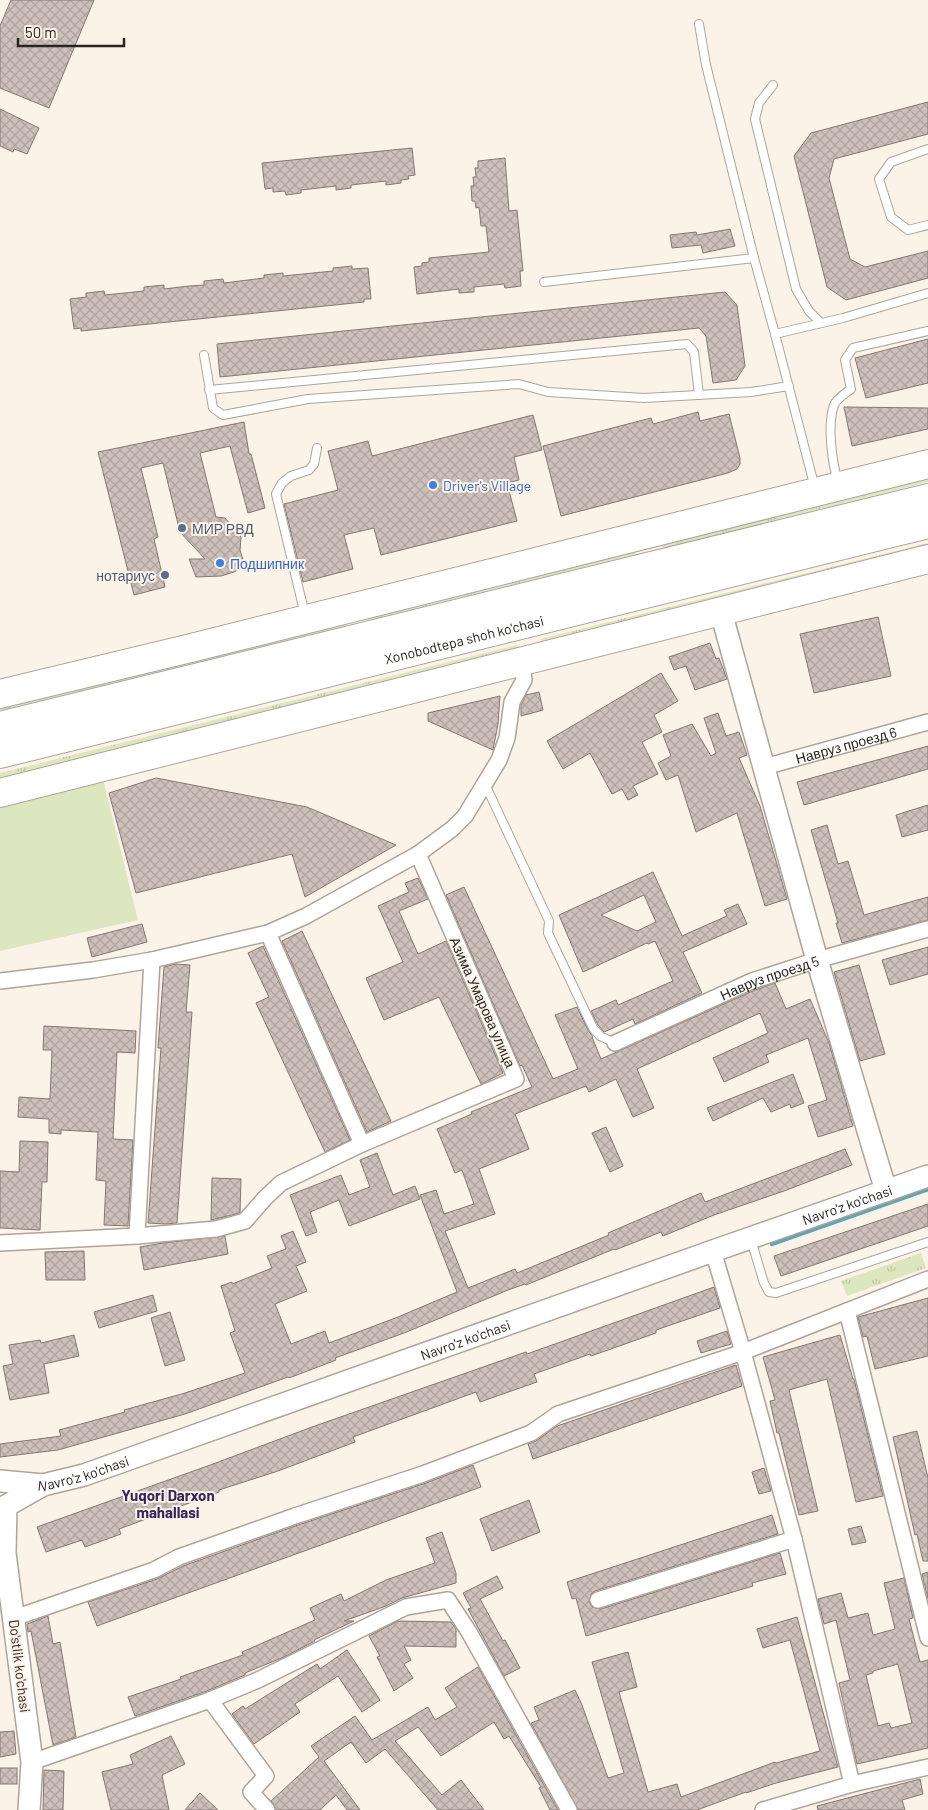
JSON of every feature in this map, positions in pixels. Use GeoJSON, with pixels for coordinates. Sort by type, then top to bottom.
{"type":"FeatureCollection","features":[{"type":"Feature","properties":{"kind":"highway"},"geometry":{"type":"LineString","coordinates":[[0,694],[928,464]]}},
{"type":"Feature","properties":{"kind":"highway","name":"Xonobodtepa shoh ko'chasi"},"geometry":{"type":"LineString","coordinates":[[0,726],[928,498]]}},
{"type":"Feature","properties":{"kind":"highway","name":"Xonobodtepa shoh ko'chasi"},"geometry":{"type":"LineString","coordinates":[[0,754],[928,524]]}},
{"type":"Feature","properties":{"kind":"highway"},"geometry":{"type":"LineString","coordinates":[[624,540],[681,558]]}},
{"type":"Feature","properties":{"kind":"highway"},"geometry":{"type":"LineString","coordinates":[[0,793],[928,560]]}},
{"type":"Feature","properties":{"kind":"highway"},"geometry":{"type":"LineString","coordinates":[[335,612],[383,631]]}},
{"type":"Feature","properties":{"kind":"highway"},"geometry":{"type":"LineString","coordinates":[[506,629],[548,655]]}},
{"type":"Feature","properties":{"kind":"street"},"geometry":{"type":"LineString","coordinates":[[721,612],[817,960],[886,1191]]}},
{"type":"Feature","properties":{"kind":"street"},"geometry":{"type":"LineString","coordinates":[[0,981],[93,970],[152,960],[268,933],[306,916],[418,854],[465,816],[504,750],[512,702],[524,680],[522,662]]}},
{"type":"Feature","properties":{"kind":"street","name":"Навруз проезд 6"},"geometry":{"type":"LineString","coordinates":[[764,767],[928,722]]}},
{"type":"Feature","properties":{"kind":"street","name":"Азима Умарова улица"},"geometry":{"type":"LineString","coordinates":[[0,1244],[137,1236],[216,1229],[245,1221],[281,1183],[362,1144],[516,1080],[418,854]]}},
{"type":"Feature","properties":{"kind":"street","name":"Навруз проезд 5"},"geometry":{"type":"LineString","coordinates":[[615,1042],[752,980],[928,929]]}},
{"type":"Feature","properties":{"kind":"street"},"geometry":{"type":"LineString","coordinates":[[268,933],[362,1144]]}},
{"type":"Feature","properties":{"kind":"street"},"geometry":{"type":"LineString","coordinates":[[137,1236],[152,960]]}},
{"type":"Feature","properties":{"kind":"street","name":"Navro'z ko'chasi"},"geometry":{"type":"LineString","coordinates":[[2,1481],[43,1485],[84,1475],[928,1176]]}},
{"type":"Feature","properties":{"kind":"street"},"geometry":{"type":"LineString","coordinates":[[713,1251],[743,1352],[794,1540],[852,1784]]}},
{"type":"Feature","properties":{"kind":"street"},"geometry":{"type":"LineString","coordinates":[[14,1618],[154,1570],[179,1557],[286,1519],[423,1474],[531,1433],[558,1414],[743,1352],[928,1279]]}},
{"type":"Feature","properties":{"kind":"street"},"geometry":{"type":"LineString","coordinates":[[847,1311],[928,1638]]}},
{"type":"Feature","properties":{"kind":"street","name":"Do'stlik ko'chasi"},"geometry":{"type":"LineString","coordinates":[[2,1481],[6,1506],[2,1554],[14,1618],[32,1762],[29,1810]]}},
{"type":"Feature","properties":{"kind":"street"},"geometry":{"type":"LineString","coordinates":[[6,1506],[43,1485]]}},
{"type":"Feature","properties":{"kind":"street"},"geometry":{"type":"LineString","coordinates":[[598,1600],[794,1540]]}},
{"type":"Feature","properties":{"kind":"street"},"geometry":{"type":"LineString","coordinates":[[32,1762],[210,1700],[258,1680],[406,1607],[448,1600],[469,1632],[570,1810]]}},
{"type":"Feature","properties":{"kind":"street"},"geometry":{"type":"LineString","coordinates":[[210,1700],[266,1776],[251,1792],[267,1810]]}},
{"type":"Feature","properties":{"kind":"street"},"geometry":{"type":"LineString","coordinates":[[763,1810],[852,1784],[928,1767]]}},
{"type":"Feature","properties":{"kind":"lane"},"geometry":{"type":"LineString","coordinates":[[699,24],[706,65],[754,258],[789,386],[828,489]]}},
{"type":"Feature","properties":{"kind":"lane"},"geometry":{"type":"LineString","coordinates":[[774,85],[760,103],[755,119],[796,289],[809,311],[821,323]]}},
{"type":"Feature","properties":{"kind":"lane"},"geometry":{"type":"LineString","coordinates":[[928,149],[891,162],[879,179],[891,218],[908,230],[928,225]]}},
{"type":"Feature","properties":{"kind":"lane"},"geometry":{"type":"LineString","coordinates":[[544,282],[754,258]]}},
{"type":"Feature","properties":{"kind":"lane"},"geometry":{"type":"LineString","coordinates":[[775,334],[928,293]]}},
{"type":"Feature","properties":{"kind":"lane"},"geometry":{"type":"LineString","coordinates":[[828,489],[835,472],[830,429],[834,403],[850,389],[846,360],[853,348],[928,331]]}},
{"type":"Feature","properties":{"kind":"lane"},"geometry":{"type":"LineString","coordinates":[[209,390],[687,344],[694,352],[699,395]]}},
{"type":"Feature","properties":{"kind":"lane"},"geometry":{"type":"LineString","coordinates":[[204,355],[213,408],[223,415],[308,399],[519,384],[548,392],[644,398],[751,392],[789,386]]}},
{"type":"Feature","properties":{"kind":"lane"},"geometry":{"type":"LineString","coordinates":[[307,619],[302,607],[276,494],[282,483],[291,476],[309,470],[314,464],[318,448]]}},
{"type":"Feature","properties":{"kind":"lane"},"geometry":{"type":"LineString","coordinates":[[485,784],[549,920],[548,933],[593,1028],[600,1036],[615,1042]]}},
{"type":"Feature","properties":{"kind":"lane"},"geometry":{"type":"LineString","coordinates":[[750,1238],[764,1283],[769,1292],[776,1293],[928,1242]]}},
{"type":"Feature","properties":{"kind":"green space"},"geometry":{"type":"Polygon","coordinates":[[[928,466],[928,482],[664,548],[654,541],[928,466]]]}},
{"type":"Feature","properties":{"kind":"green space"},"geometry":{"type":"Polygon","coordinates":[[[928,543],[928,553],[547,647],[540,639],[928,543]]]}},
{"type":"Feature","properties":{"kind":"green space"},"geometry":{"type":"Polygon","coordinates":[[[627,547],[636,554],[370,620],[361,613],[627,547]]]}},
{"type":"Feature","properties":{"kind":"green space"},"geometry":{"type":"Polygon","coordinates":[[[339,619],[347,626],[0,712],[0,703],[339,619]]]}},
{"type":"Feature","properties":{"kind":"green space"},"geometry":{"type":"Polygon","coordinates":[[[517,645],[526,653],[0,783],[0,773],[517,645]]]}},
{"type":"Feature","properties":{"kind":"green space"},"geometry":{"type":"Polygon","coordinates":[[[103,779],[138,920],[0,951],[0,805],[103,779]]]}},
{"type":"Feature","properties":{"kind":"green space"},"geometry":{"type":"Polygon","coordinates":[[[921,1253],[926,1268],[847,1296],[841,1281],[921,1253]]]}},
{"type":"Feature","properties":{"kind":"building"},"geometry":{"type":"Polygon","coordinates":[[[11,0],[94,0],[49,108],[0,88],[0,26],[11,0]]]}},
{"type":"Feature","properties":{"kind":"building"},"geometry":{"type":"Polygon","coordinates":[[[928,102],[928,134],[834,159],[829,178],[850,259],[865,267],[928,251],[928,278],[846,300],[827,287],[794,156],[811,133],[928,102]]]}},
{"type":"Feature","properties":{"kind":"building"},"geometry":{"type":"Polygon","coordinates":[[[0,109],[39,128],[27,154],[14,149],[13,152],[0,146],[0,109]]]}},
{"type":"Feature","properties":{"kind":"building"},"geometry":{"type":"Polygon","coordinates":[[[412,148],[415,175],[408,176],[409,179],[401,180],[401,183],[386,185],[386,181],[351,185],[351,188],[336,190],[336,186],[301,190],[301,193],[286,195],[285,191],[273,192],[273,188],[265,189],[262,163],[412,148]]]}},
{"type":"Feature","properties":{"kind":"building"},"geometry":{"type":"Polygon","coordinates":[[[505,158],[509,211],[517,210],[523,271],[520,271],[521,286],[505,288],[504,284],[474,287],[474,292],[459,293],[459,289],[417,294],[414,267],[422,266],[422,263],[429,262],[429,258],[489,252],[486,226],[481,226],[479,207],[476,208],[475,201],[472,201],[471,186],[474,186],[473,177],[476,177],[475,168],[478,168],[478,161],[505,158]]]}},
{"type":"Feature","properties":{"kind":"building"},"geometry":{"type":"Polygon","coordinates":[[[730,229],[735,246],[703,253],[701,245],[672,248],[670,235],[696,232],[697,235],[730,229]]]}},
{"type":"Feature","properties":{"kind":"building"},"geometry":{"type":"Polygon","coordinates":[[[352,266],[352,269],[368,268],[371,299],[364,299],[364,302],[81,331],[81,328],[74,329],[70,299],[86,297],[86,293],[104,291],[105,295],[144,291],[144,287],[164,285],[164,289],[204,285],[204,281],[223,279],[224,283],[264,278],[264,275],[283,273],[283,276],[333,271],[333,268],[352,266]]]}},
{"type":"Feature","properties":{"kind":"building"},"geometry":{"type":"Polygon","coordinates":[[[725,292],[737,305],[745,366],[736,380],[713,383],[706,336],[699,328],[220,377],[217,344],[725,292]]]}},
{"type":"Feature","properties":{"kind":"building"},"geometry":{"type":"Polygon","coordinates":[[[928,339],[928,383],[866,398],[855,358],[928,339]]]}},
{"type":"Feature","properties":{"kind":"building"},"geometry":{"type":"Polygon","coordinates":[[[844,407],[928,408],[928,429],[852,446],[844,407]]]}},
{"type":"Feature","properties":{"kind":"building"},"geometry":{"type":"Polygon","coordinates":[[[698,412],[700,421],[729,414],[740,458],[740,464],[737,469],[728,473],[561,516],[543,446],[651,418],[653,424],[698,412]]]}},
{"type":"Feature","properties":{"kind":"building"},"geometry":{"type":"Polygon","coordinates":[[[533,415],[542,450],[514,457],[519,480],[507,483],[517,521],[381,555],[374,528],[344,535],[353,569],[303,582],[284,504],[338,490],[328,451],[368,441],[372,456],[533,415]]]}},
{"type":"Feature","properties":{"kind":"building"},"geometry":{"type":"Polygon","coordinates":[[[244,422],[249,454],[251,454],[265,508],[248,513],[230,446],[200,453],[216,517],[225,518],[241,537],[240,550],[245,566],[221,576],[196,577],[189,559],[205,559],[180,532],[163,463],[141,468],[158,537],[154,539],[165,587],[134,595],[98,452],[244,422]]]}},
{"type":"Feature","properties":{"kind":"building"},"geometry":{"type":"Polygon","coordinates":[[[878,617],[891,676],[814,693],[800,634],[878,617]]]}},
{"type":"Feature","properties":{"kind":"building"},"geometry":{"type":"Polygon","coordinates":[[[710,643],[716,659],[719,658],[727,679],[695,690],[686,666],[674,670],[669,657],[710,643]]]}},
{"type":"Feature","properties":{"kind":"building"},"geometry":{"type":"Polygon","coordinates":[[[661,673],[678,701],[654,715],[662,732],[642,742],[658,774],[633,786],[638,795],[628,800],[622,789],[612,794],[590,753],[563,769],[547,741],[661,673]]]}},
{"type":"Feature","properties":{"kind":"building"},"geometry":{"type":"Polygon","coordinates":[[[539,692],[543,710],[521,716],[521,705],[526,695],[539,692]]]}},
{"type":"Feature","properties":{"kind":"building"},"geometry":{"type":"Polygon","coordinates":[[[500,696],[498,724],[493,750],[428,721],[428,713],[500,696]]]}},
{"type":"Feature","properties":{"kind":"building"},"geometry":{"type":"Polygon","coordinates":[[[718,713],[726,736],[739,732],[747,755],[739,758],[760,806],[787,899],[765,906],[737,813],[696,832],[678,775],[666,780],[658,763],[671,756],[663,735],[692,724],[711,756],[716,753],[704,718],[718,713]]]}},
{"type":"Feature","properties":{"kind":"building"},"geometry":{"type":"Polygon","coordinates":[[[928,746],[928,769],[804,805],[797,782],[928,746]]]}},
{"type":"Feature","properties":{"kind":"building"},"geometry":{"type":"Polygon","coordinates":[[[156,778],[307,807],[396,845],[305,897],[292,854],[136,893],[109,793],[156,778]]]}},
{"type":"Feature","properties":{"kind":"building"},"geometry":{"type":"Polygon","coordinates":[[[928,805],[928,830],[902,837],[896,815],[928,805]]]}},
{"type":"Feature","properties":{"kind":"building"},"geometry":{"type":"Polygon","coordinates":[[[827,825],[838,864],[848,861],[864,915],[928,897],[928,920],[842,943],[811,830],[827,825]]]}},
{"type":"Feature","properties":{"kind":"building"},"geometry":{"type":"Polygon","coordinates":[[[653,872],[682,936],[727,916],[724,910],[738,904],[747,924],[683,952],[702,993],[635,1024],[633,1019],[604,1032],[591,1011],[616,1000],[618,1005],[673,981],[655,941],[583,972],[559,915],[653,872]],[[644,895],[601,915],[637,931],[656,922],[644,895]]]}},
{"type":"Feature","properties":{"kind":"building"},"geometry":{"type":"Polygon","coordinates":[[[418,878],[428,899],[399,911],[418,954],[446,941],[503,1073],[481,1084],[439,997],[384,1020],[366,978],[403,962],[378,906],[409,892],[405,883],[418,878]]]}},
{"type":"Feature","properties":{"kind":"building"},"geometry":{"type":"Polygon","coordinates":[[[464,887],[553,1079],[578,1069],[555,1015],[577,1007],[593,1037],[601,1059],[755,990],[775,983],[786,1009],[810,999],[829,1043],[853,1126],[818,1137],[808,1106],[827,1100],[808,1038],[766,1055],[769,1062],[724,1082],[713,1058],[768,1033],[760,1013],[637,1069],[654,1108],[633,1117],[616,1079],[589,1092],[586,1086],[515,1114],[529,1149],[479,1169],[495,1214],[445,1231],[468,1288],[515,1269],[517,1273],[609,1235],[608,1233],[701,1193],[705,1202],[845,1149],[852,1165],[714,1215],[663,1236],[661,1232],[614,1249],[404,1333],[335,1358],[336,1360],[185,1414],[58,1450],[0,1457],[0,1444],[61,1436],[59,1430],[125,1412],[124,1410],[185,1393],[245,1373],[230,1333],[235,1331],[221,1286],[232,1282],[232,1284],[272,1268],[267,1256],[286,1249],[281,1236],[293,1231],[306,1262],[296,1266],[307,1291],[275,1304],[291,1344],[325,1331],[329,1343],[457,1292],[420,1195],[436,1190],[444,1214],[474,1204],[462,1170],[455,1173],[437,1129],[472,1114],[471,1112],[532,1087],[522,1065],[520,1066],[446,895],[464,887]]]}},
{"type":"Feature","properties":{"kind":"building"},"geometry":{"type":"Polygon","coordinates":[[[142,924],[147,942],[92,957],[87,938],[142,924]]]}},
{"type":"Feature","properties":{"kind":"building"},"geometry":{"type":"Polygon","coordinates":[[[302,931],[391,1121],[367,1132],[282,941],[302,931]]]}},
{"type":"Feature","properties":{"kind":"building"},"geometry":{"type":"Polygon","coordinates":[[[263,946],[350,1140],[325,1152],[256,1003],[269,997],[248,953],[263,946]]]}},
{"type":"Feature","properties":{"kind":"building"},"geometry":{"type":"Polygon","coordinates":[[[928,947],[928,974],[890,985],[882,960],[928,947]]]}},
{"type":"Feature","properties":{"kind":"building"},"geometry":{"type":"Polygon","coordinates":[[[175,964],[190,965],[186,1012],[192,1012],[177,1223],[148,1223],[161,1048],[158,1048],[164,967],[175,964]]]}},
{"type":"Feature","properties":{"kind":"building"},"geometry":{"type":"Polygon","coordinates":[[[859,965],[885,1054],[860,1061],[834,972],[859,965]]]}},
{"type":"Feature","properties":{"kind":"building"},"geometry":{"type":"Polygon","coordinates":[[[44,1026],[136,1031],[135,1053],[117,1052],[113,1139],[133,1140],[128,1226],[104,1225],[106,1181],[96,1180],[98,1132],[61,1130],[61,1134],[49,1133],[49,1119],[18,1117],[19,1097],[50,1099],[52,1050],[43,1050],[44,1026]]]}},
{"type":"Feature","properties":{"kind":"building"},"geometry":{"type":"Polygon","coordinates":[[[793,1074],[804,1103],[791,1108],[790,1104],[771,1112],[763,1098],[713,1121],[707,1108],[793,1074]]]}},
{"type":"Feature","properties":{"kind":"building"},"geometry":{"type":"Polygon","coordinates":[[[606,1127],[623,1166],[610,1172],[592,1133],[606,1127]]]}},
{"type":"Feature","properties":{"kind":"building"},"geometry":{"type":"Polygon","coordinates":[[[20,1141],[48,1142],[47,1182],[42,1182],[40,1230],[0,1228],[0,1171],[19,1172],[20,1141]]]}},
{"type":"Feature","properties":{"kind":"building"},"geometry":{"type":"Polygon","coordinates":[[[377,1153],[393,1195],[415,1186],[420,1199],[349,1226],[339,1200],[310,1212],[317,1232],[306,1236],[290,1195],[341,1175],[349,1195],[370,1187],[360,1160],[377,1153]]]}},
{"type":"Feature","properties":{"kind":"building"},"geometry":{"type":"Polygon","coordinates":[[[212,1178],[241,1179],[240,1213],[211,1220],[212,1178]]]}},
{"type":"Feature","properties":{"kind":"building"},"geometry":{"type":"Polygon","coordinates":[[[928,1204],[928,1226],[781,1276],[774,1256],[928,1204]]]}},
{"type":"Feature","properties":{"kind":"building"},"geometry":{"type":"Polygon","coordinates":[[[225,1236],[228,1254],[144,1270],[140,1247],[225,1236]]]}},
{"type":"Feature","properties":{"kind":"building"},"geometry":{"type":"Polygon","coordinates":[[[84,1251],[85,1280],[46,1280],[45,1252],[84,1251]]]}},
{"type":"Feature","properties":{"kind":"building"},"geometry":{"type":"Polygon","coordinates":[[[714,1287],[720,1308],[656,1330],[656,1333],[534,1374],[537,1382],[480,1402],[476,1392],[353,1437],[355,1442],[278,1471],[219,1490],[219,1492],[119,1529],[121,1534],[85,1547],[82,1540],[46,1552],[37,1527],[312,1427],[526,1352],[527,1354],[714,1287]]]}},
{"type":"Feature","properties":{"kind":"building"},"geometry":{"type":"Polygon","coordinates":[[[153,1295],[157,1311],[99,1328],[94,1312],[153,1295]]]}},
{"type":"Feature","properties":{"kind":"building"},"geometry":{"type":"Polygon","coordinates":[[[928,1298],[928,1356],[875,1369],[867,1336],[863,1337],[858,1317],[928,1298]]]}},
{"type":"Feature","properties":{"kind":"building"},"geometry":{"type":"Polygon","coordinates":[[[170,1312],[185,1360],[165,1366],[151,1318],[170,1312]]]}},
{"type":"Feature","properties":{"kind":"building"},"geometry":{"type":"Polygon","coordinates":[[[727,1331],[731,1344],[701,1353],[697,1341],[727,1331]]]}},
{"type":"Feature","properties":{"kind":"building"},"geometry":{"type":"Polygon","coordinates":[[[74,1335],[79,1356],[44,1364],[49,1393],[10,1400],[3,1366],[13,1364],[9,1345],[40,1340],[41,1343],[74,1335]]]}},
{"type":"Feature","properties":{"kind":"building"},"geometry":{"type":"Polygon","coordinates":[[[840,1335],[854,1379],[883,1496],[856,1502],[827,1379],[789,1390],[818,1511],[799,1515],[779,1433],[777,1433],[770,1401],[775,1400],[763,1357],[840,1335]]]}},
{"type":"Feature","properties":{"kind":"building"},"geometry":{"type":"Polygon","coordinates":[[[736,1365],[742,1386],[533,1459],[528,1444],[536,1441],[557,1426],[736,1365]]]}},
{"type":"Feature","properties":{"kind":"building"},"geometry":{"type":"Polygon","coordinates":[[[917,1431],[928,1478],[928,1561],[923,1561],[917,1534],[915,1535],[893,1437],[917,1431]]]}},
{"type":"Feature","properties":{"kind":"building"},"geometry":{"type":"Polygon","coordinates":[[[473,1465],[481,1487],[97,1626],[88,1602],[157,1579],[183,1566],[298,1525],[426,1483],[473,1465]]]}},
{"type":"Feature","properties":{"kind":"building"},"geometry":{"type":"Polygon","coordinates":[[[764,1468],[771,1491],[759,1494],[752,1472],[764,1468]]]}},
{"type":"Feature","properties":{"kind":"building"},"geometry":{"type":"Polygon","coordinates":[[[529,1500],[540,1532],[492,1551],[480,1519],[529,1500]]]}},
{"type":"Feature","properties":{"kind":"building"},"geometry":{"type":"Polygon","coordinates":[[[772,1515],[778,1534],[595,1591],[591,1594],[589,1602],[592,1607],[601,1609],[780,1553],[786,1574],[752,1583],[753,1586],[586,1636],[576,1598],[572,1599],[567,1582],[772,1515]]]}},
{"type":"Feature","properties":{"kind":"building"},"geometry":{"type":"Polygon","coordinates":[[[861,1526],[866,1542],[852,1545],[848,1529],[861,1526]]]}},
{"type":"Feature","properties":{"kind":"building"},"geometry":{"type":"Polygon","coordinates":[[[442,1532],[456,1573],[456,1583],[402,1598],[386,1606],[344,1621],[354,1621],[284,1657],[245,1673],[245,1675],[207,1691],[135,1716],[128,1697],[243,1655],[242,1652],[315,1620],[310,1608],[341,1594],[344,1601],[386,1580],[435,1563],[426,1538],[442,1532]]]}},
{"type":"Feature","properties":{"kind":"building"},"geometry":{"type":"Polygon","coordinates":[[[928,1572],[928,1599],[922,1574],[928,1572]]]}},
{"type":"Feature","properties":{"kind":"building"},"geometry":{"type":"Polygon","coordinates":[[[497,1576],[503,1588],[480,1599],[520,1668],[504,1676],[468,1609],[471,1608],[463,1593],[497,1576]]]}},
{"type":"Feature","properties":{"kind":"building"},"geometry":{"type":"Polygon","coordinates":[[[904,1578],[913,1618],[909,1619],[920,1662],[928,1660],[928,1748],[857,1764],[839,1683],[850,1680],[836,1620],[824,1624],[818,1599],[841,1593],[848,1618],[868,1613],[873,1635],[895,1629],[884,1583],[904,1578]],[[898,1664],[873,1671],[873,1673],[866,1675],[878,1726],[889,1723],[891,1728],[912,1723],[898,1664]]]}},
{"type":"Feature","properties":{"kind":"building"},"geometry":{"type":"Polygon","coordinates":[[[48,1616],[53,1644],[60,1642],[76,1737],[53,1745],[31,1631],[28,1632],[27,1624],[48,1616]]]}},
{"type":"Feature","properties":{"kind":"building"},"geometry":{"type":"Polygon","coordinates":[[[797,1617],[838,1767],[746,1792],[697,1810],[578,1810],[531,1723],[539,1720],[534,1707],[575,1690],[608,1778],[624,1773],[592,1662],[628,1652],[637,1687],[619,1692],[648,1792],[677,1784],[681,1797],[775,1762],[820,1751],[790,1640],[763,1648],[757,1629],[797,1617]]]}},
{"type":"Feature","properties":{"kind":"building"},"geometry":{"type":"Polygon","coordinates":[[[398,1621],[451,1622],[456,1629],[456,1647],[404,1646],[411,1660],[404,1664],[413,1678],[394,1691],[377,1657],[380,1656],[369,1636],[398,1621]]]}},
{"type":"Feature","properties":{"kind":"building"},"geometry":{"type":"Polygon","coordinates":[[[347,1650],[380,1700],[362,1712],[338,1676],[295,1704],[300,1712],[254,1744],[232,1714],[243,1706],[245,1709],[317,1664],[320,1669],[347,1650]]]}},
{"type":"Feature","properties":{"kind":"building"},"geometry":{"type":"Polygon","coordinates":[[[478,1667],[558,1810],[550,1810],[539,1788],[541,1787],[509,1736],[504,1739],[494,1722],[441,1756],[418,1727],[395,1741],[442,1795],[461,1780],[484,1810],[438,1810],[385,1749],[366,1763],[351,1742],[324,1761],[360,1810],[347,1810],[336,1795],[320,1810],[276,1810],[271,1801],[319,1757],[311,1746],[355,1716],[372,1740],[428,1707],[435,1720],[457,1707],[445,1688],[478,1667]]]}},
{"type":"Feature","properties":{"kind":"building"},"geometry":{"type":"Polygon","coordinates":[[[14,1731],[16,1754],[0,1757],[0,1732],[14,1731]]]}},
{"type":"Feature","properties":{"kind":"building"},"geometry":{"type":"Polygon","coordinates":[[[171,1736],[185,1764],[162,1775],[169,1810],[111,1810],[102,1772],[133,1764],[130,1755],[171,1736]]]}},
{"type":"Feature","properties":{"kind":"building"},"geometry":{"type":"Polygon","coordinates":[[[0,1768],[17,1768],[17,1784],[0,1784],[0,1768]]]}},
{"type":"Feature","properties":{"kind":"building"},"geometry":{"type":"Polygon","coordinates":[[[44,1770],[64,1771],[63,1810],[43,1810],[44,1770]]]}},
{"type":"Feature","properties":{"kind":"building"},"geometry":{"type":"Polygon","coordinates":[[[920,1779],[923,1794],[902,1800],[905,1810],[818,1810],[817,1806],[920,1779]]]}},
{"type":"Feature","properties":{"kind":"building"},"geometry":{"type":"Polygon","coordinates":[[[200,1793],[218,1810],[185,1810],[200,1793]]]}},
{"type":"Feature","properties":{"kind":"waterway"},"geometry":{"type":"LineString","coordinates":[[772,1244],[928,1189]]}},
{"type":"Feature","properties":{"kind":"place","name":"Driver's Village"},"geometry":{"type":"Point","coordinates":[433,485]}},
{"type":"Feature","properties":{"kind":"place","name":"МИР РВД"},"geometry":{"type":"Point","coordinates":[182,528]}},
{"type":"Feature","properties":{"kind":"place","name":"Подшипник"},"geometry":{"type":"Point","coordinates":[220,563]}},
{"type":"Feature","properties":{"kind":"place","name":"нотариус"},"geometry":{"type":"Point","coordinates":[165,575]}},
{"type":"Feature","properties":{"kind":"district","name":"Yuqori Darxon mahallasi"},"geometry":{"type":"Point","coordinates":[168,1504]}}]}
